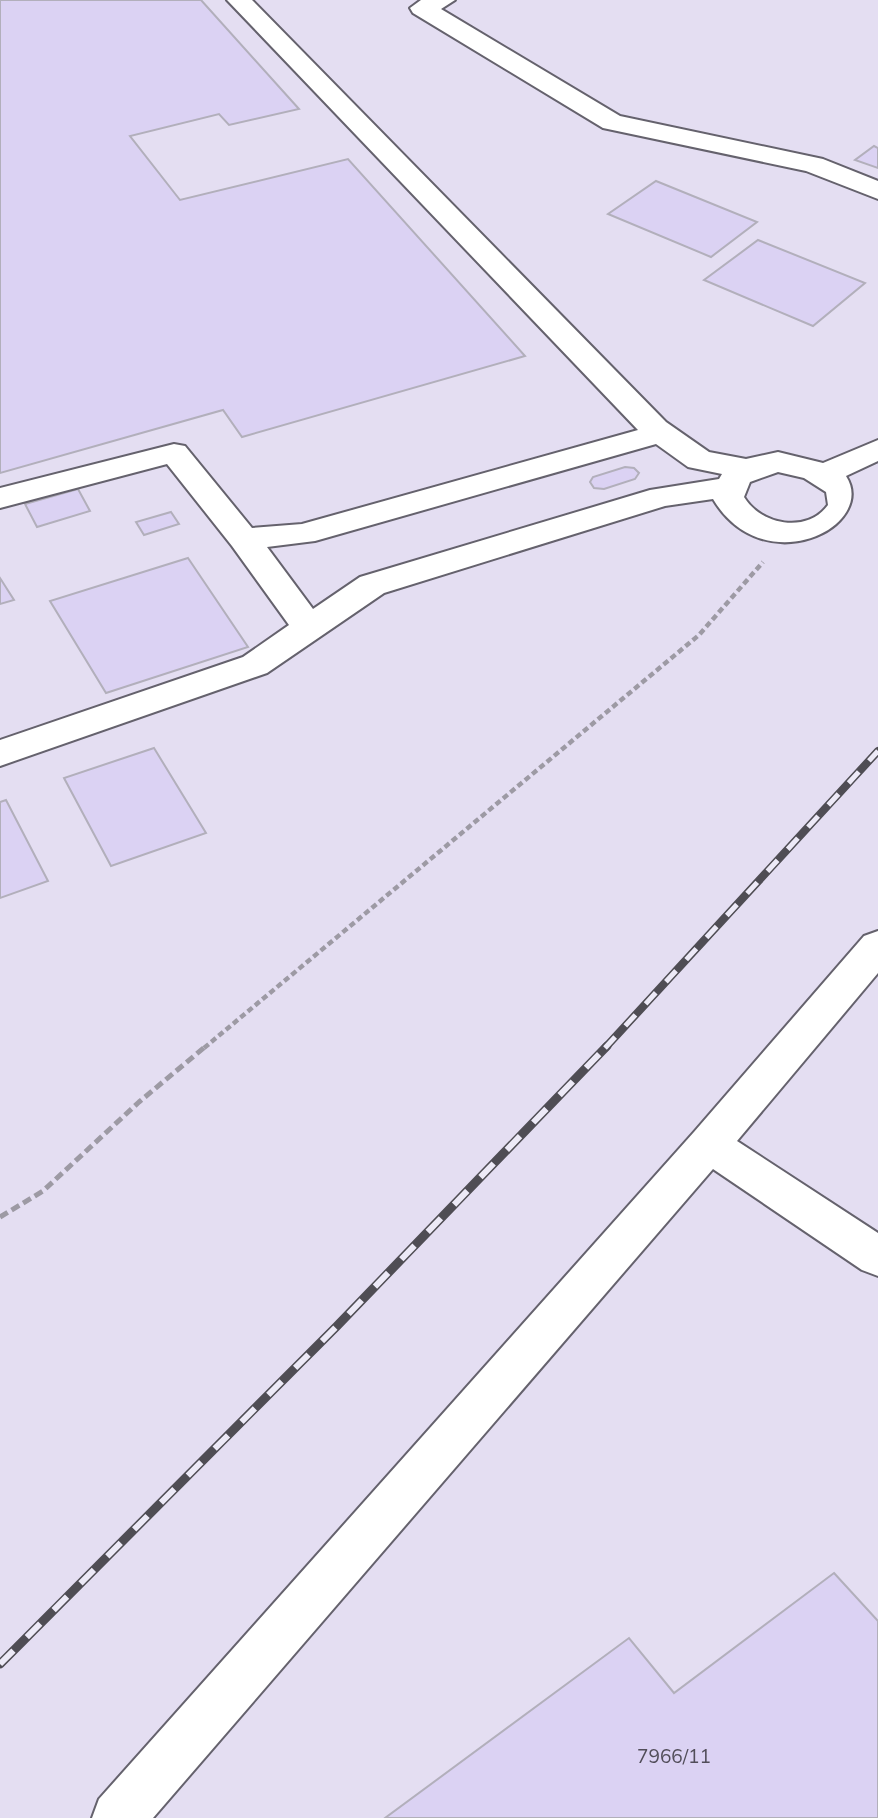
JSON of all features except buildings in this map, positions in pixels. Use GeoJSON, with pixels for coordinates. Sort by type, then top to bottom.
{"type":"FeatureCollection","features":[{"type":"Feature","properties":{"kind":"lane"},"geometry":{"type":"LineString","coordinates":[[239,0],[661,433],[699,460],[738,478]]}},
{"type":"Feature","properties":{"kind":"lane"},"geometry":{"type":"LineString","coordinates":[[443,0],[422,8],[612,122],[814,165],[878,191]]}},
{"type":"Feature","properties":{"kind":"lane"},"geometry":{"type":"LineString","coordinates":[[244,539],[303,534],[661,433]]}},
{"type":"Feature","properties":{"kind":"lane"},"geometry":{"type":"LineString","coordinates":[[825,474],[878,449]]}},
{"type":"Feature","properties":{"kind":"lane"},"geometry":{"type":"LineString","coordinates":[[0,498],[174,453],[244,539],[309,628]]}},
{"type":"Feature","properties":{"kind":"lane"},"geometry":{"type":"LineString","coordinates":[[0,752],[255,665],[372,585],[661,497],[738,478],[761,464],[794,463],[825,474],[842,495],[842,507],[836,517],[816,529],[789,533],[752,524],[740,516],[728,496],[738,478]]}},
{"type":"Feature","properties":{"kind":"lane"},"geometry":{"type":"LineString","coordinates":[[118,1818],[709,1144],[878,946]]}},
{"type":"Feature","properties":{"kind":"lane"},"geometry":{"type":"LineString","coordinates":[[709,1144],[878,1257]]}},
{"type":"Feature","properties":{"kind":"path"},"geometry":{"type":"LineString","coordinates":[[0,1217],[43,1191],[149,1093],[699,635],[789,533]]}},
{"type":"Feature","properties":{"kind":"shaded area"},"geometry":{"type":"Polygon","coordinates":[[[0,0],[878,0],[878,1818],[0,1818],[0,0]]]}},
{"type":"Feature","properties":{"kind":"railway"},"geometry":{"type":"LineString","coordinates":[[605,1048],[878,751]]}},
{"type":"Feature","properties":{"kind":"railway"},"geometry":{"type":"LineString","coordinates":[[0,1664],[336,1327],[607,1046]]}}]}
